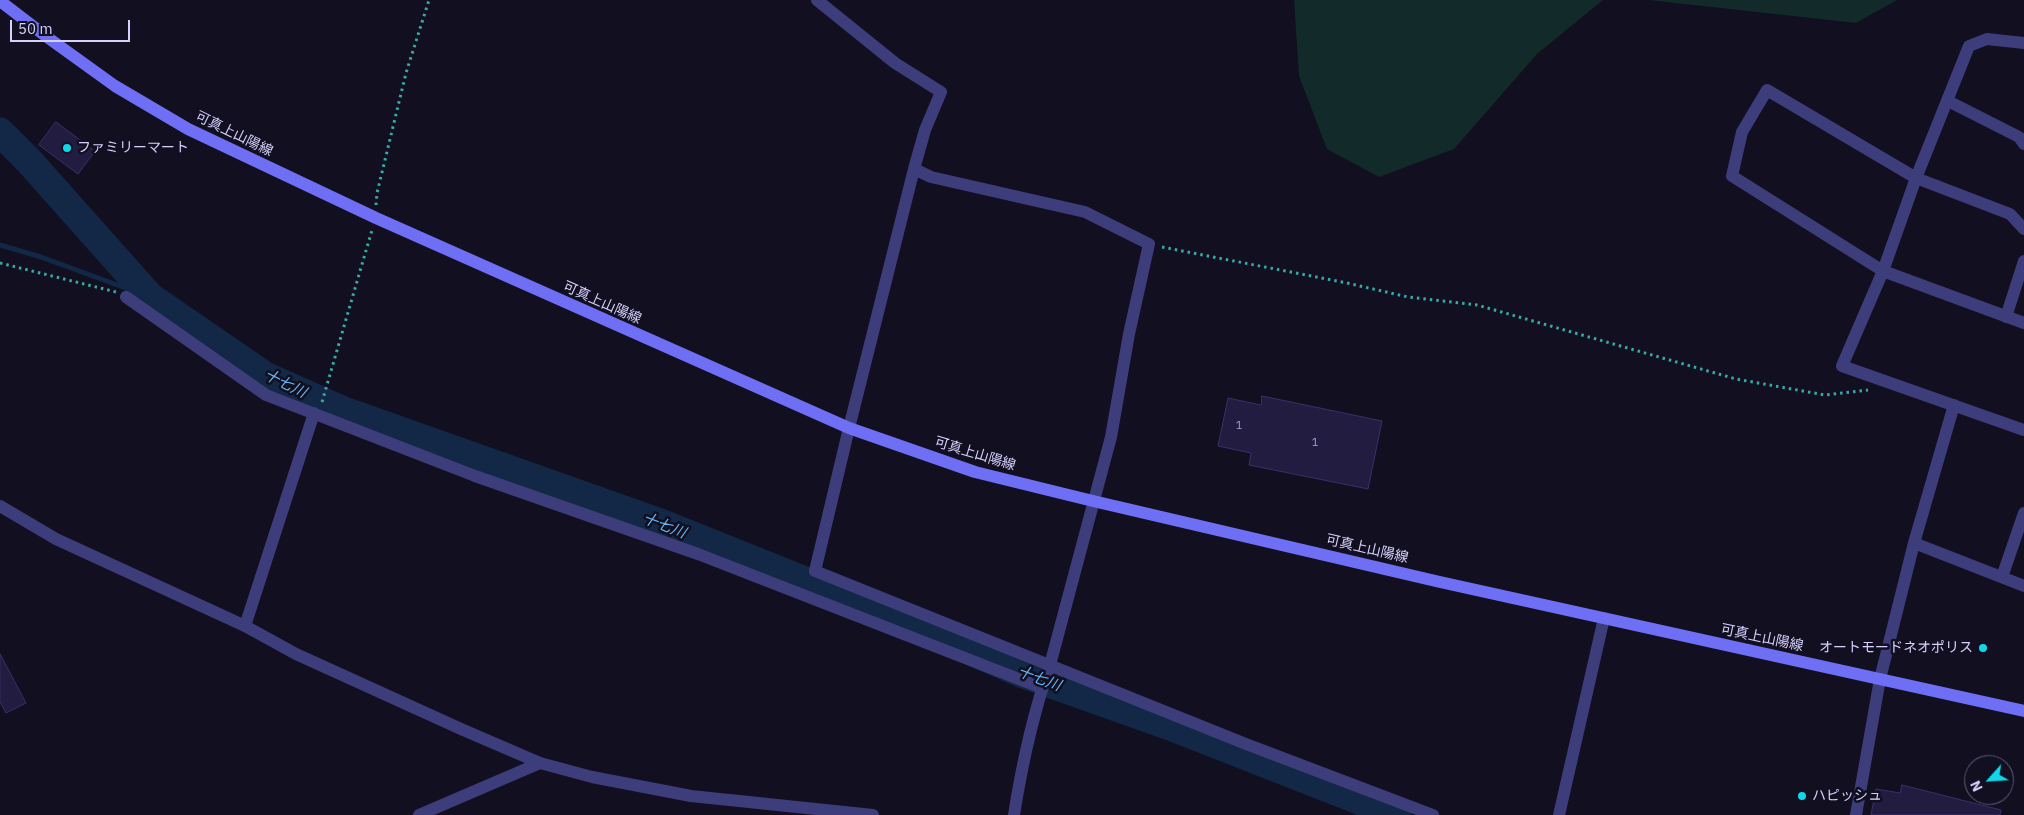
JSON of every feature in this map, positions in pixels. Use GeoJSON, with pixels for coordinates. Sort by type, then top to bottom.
{"type":"FeatureCollection","features":[{"type":"Feature","properties":{"kind":"main road","name":"可真上山陽線"},"geometry":{"type":"LineString","coordinates":[[0,1],[46,38],[115,86],[188,129],[376,218],[849,428],[975,472],[1094,501],[1440,582],[2024,710]]}},
{"type":"Feature","properties":{"kind":"street"},"geometry":{"type":"LineString","coordinates":[[817,0],[895,64],[941,92],[925,130],[914,169],[815,571],[1246,744],[1433,815]]}},
{"type":"Feature","properties":{"kind":"street"},"geometry":{"type":"LineString","coordinates":[[2024,43],[1987,38],[1968,46],[1948,101],[1916,178],[1883,271],[1842,366],[2024,430]]}},
{"type":"Feature","properties":{"kind":"street"},"geometry":{"type":"LineString","coordinates":[[2024,229],[2010,214],[1916,178],[1767,90],[1742,132],[1732,176],[1883,271],[2024,323]]}},
{"type":"Feature","properties":{"kind":"street"},"geometry":{"type":"LineString","coordinates":[[1948,101],[2019,137],[2024,144]]}},
{"type":"Feature","properties":{"kind":"street"},"geometry":{"type":"LineString","coordinates":[[914,169],[931,177],[1084,212],[1149,244],[1128,334],[1111,437],[1050,665],[1042,688],[1021,770],[1014,815]]}},
{"type":"Feature","properties":{"kind":"street"},"geometry":{"type":"LineString","coordinates":[[2006,317],[2024,261]]}},
{"type":"Feature","properties":{"kind":"street"},"geometry":{"type":"LineString","coordinates":[[126,297],[266,395],[474,476],[698,554],[1042,688]]}},
{"type":"Feature","properties":{"kind":"street"},"geometry":{"type":"LineString","coordinates":[[1856,815],[1880,679],[1914,543],[1954,405]]}},
{"type":"Feature","properties":{"kind":"street"},"geometry":{"type":"LineString","coordinates":[[245,626],[314,413]]}},
{"type":"Feature","properties":{"kind":"street"},"geometry":{"type":"LineString","coordinates":[[0,506],[56,539],[245,626],[296,654],[540,763],[592,777],[691,796],[873,815]]}},
{"type":"Feature","properties":{"kind":"street"},"geometry":{"type":"LineString","coordinates":[[2002,577],[2024,513]]}},
{"type":"Feature","properties":{"kind":"street"},"geometry":{"type":"LineString","coordinates":[[1914,543],[2024,586]]}},
{"type":"Feature","properties":{"kind":"street"},"geometry":{"type":"LineString","coordinates":[[1559,815],[1604,618]]}},
{"type":"Feature","properties":{"kind":"street"},"geometry":{"type":"LineString","coordinates":[[419,815],[540,763]]}},
{"type":"Feature","properties":{"kind":"path"},"geometry":{"type":"LineString","coordinates":[[323,397],[376,218],[377,192],[393,123],[406,73],[429,0]]}},
{"type":"Feature","properties":{"kind":"path"},"geometry":{"type":"LineString","coordinates":[[1149,244],[1408,297],[1477,305],[1736,379],[1825,395],[1867,390],[1881,379]]}},
{"type":"Feature","properties":{"kind":"path"},"geometry":{"type":"LineString","coordinates":[[0,263],[109,289],[126,297]]}},
{"type":"Feature","properties":{"kind":"green space"},"geometry":{"type":"Polygon","coordinates":[[[1294,0],[1603,0],[1537,54],[1454,149],[1379,177],[1327,149],[1299,76],[1294,0]]]}},
{"type":"Feature","properties":{"kind":"green space"},"geometry":{"type":"Polygon","coordinates":[[[1648,0],[1897,0],[1856,23],[1648,0]]]}},
{"type":"Feature","properties":{"kind":"building","name":"ファミリーマート"},"geometry":{"type":"Polygon","coordinates":[[[56,122],[95,151],[78,174],[39,145],[56,122]]]}},
{"type":"Feature","properties":{"kind":"building"},"geometry":{"type":"Polygon","coordinates":[[[1262,396],[1382,421],[1368,489],[1249,465],[1251,453],[1218,446],[1228,398],[1261,405],[1262,396]]]}},
{"type":"Feature","properties":{"kind":"building"},"geometry":{"type":"Polygon","coordinates":[[[0,654],[26,703],[6,713],[0,702],[0,654]]]}},
{"type":"Feature","properties":{"kind":"building"},"geometry":{"type":"Polygon","coordinates":[[[1902,785],[1964,801],[1964,805],[1981,805],[2001,810],[2000,815],[1871,815],[1876,789],[1900,793],[1902,785]]]}},
{"type":"Feature","properties":{"kind":"waterway","name":"十七川"},"geometry":{"type":"LineString","coordinates":[[0,132],[29,161],[150,297],[265,376],[344,411],[663,524],[880,611],[1021,673],[1170,726],[1397,815]]}},
{"type":"Feature","properties":{"kind":"waterway"},"geometry":{"type":"LineString","coordinates":[[0,245],[41,257],[150,297]]}},
{"type":"Feature","properties":{"kind":"place","name":"ファミリーマート"},"geometry":{"type":"Point","coordinates":[67,148]}},
{"type":"Feature","properties":{"kind":"place","name":"オートモードネオポリス"},"geometry":{"type":"Point","coordinates":[1983,648]}},
{"type":"Feature","properties":{"kind":"place","name":"ハピッシュ"},"geometry":{"type":"Point","coordinates":[1802,796]}}]}
